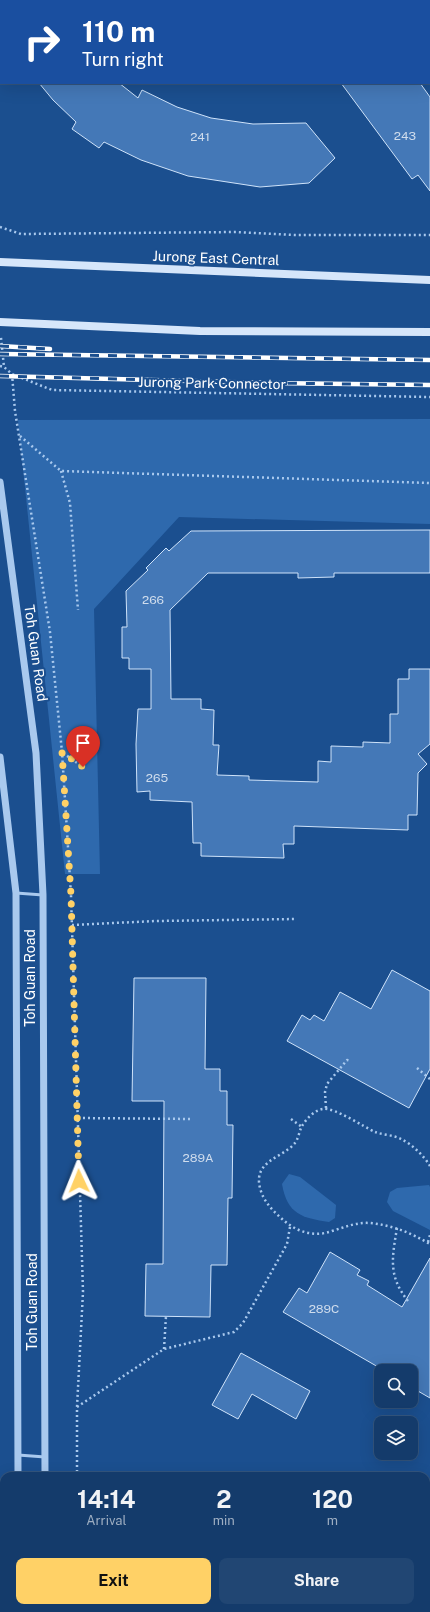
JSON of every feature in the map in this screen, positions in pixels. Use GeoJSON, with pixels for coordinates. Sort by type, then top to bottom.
{"type":"FeatureCollection","features":[{"type":"Feature","properties":{"kind":"main road","name":"Jurong East Central"},"geometry":{"type":"LineString","coordinates":[[0,262],[430,280]]}},
{"type":"Feature","properties":{"kind":"main road"},"geometry":{"type":"LineString","coordinates":[[0,322],[200,331],[430,332]]}},
{"type":"Feature","properties":{"kind":"street","name":"Toh Guan Road"},"geometry":{"type":"LineString","coordinates":[[0,482],[36,752],[43,896],[45,1472]]}},
{"type":"Feature","properties":{"kind":"street","name":"Toh Guan Road"},"geometry":{"type":"LineString","coordinates":[[0,757],[16,893],[18,1472]]}},
{"type":"Feature","properties":{"kind":"lane"},"geometry":{"type":"LineString","coordinates":[[16,893],[43,896]]}},
{"type":"Feature","properties":{"kind":"lane"},"geometry":{"type":"LineString","coordinates":[[18,1456],[45,1457]]}},
{"type":"Feature","properties":{"kind":"path"},"geometry":{"type":"LineString","coordinates":[[0,227],[21,234],[236,232],[295,235],[430,235]]}},
{"type":"Feature","properties":{"kind":"path"},"geometry":{"type":"LineString","coordinates":[[0,332],[4,367]]}},
{"type":"Feature","properties":{"kind":"path","name":"Jurong Park Connector"},"geometry":{"type":"LineString","coordinates":[[0,366],[4,367],[12,374],[52,390],[430,397]]}},
{"type":"Feature","properties":{"kind":"path"},"geometry":{"type":"LineString","coordinates":[[12,374],[15,411],[50,632],[62,752],[72,925],[83,1292],[77,1407],[78,1472]]}},
{"type":"Feature","properties":{"kind":"path"},"geometry":{"type":"LineString","coordinates":[[20,436],[61,471],[70,503],[78,610]]}},
{"type":"Feature","properties":{"kind":"path"},"geometry":{"type":"LineString","coordinates":[[61,471],[430,483]]}},
{"type":"Feature","properties":{"kind":"path"},"geometry":{"type":"LineString","coordinates":[[62,752],[83,767]]}},
{"type":"Feature","properties":{"kind":"path"},"geometry":{"type":"LineString","coordinates":[[72,925],[156,921],[296,919]]}},
{"type":"Feature","properties":{"kind":"path"},"geometry":{"type":"LineString","coordinates":[[326,1108],[325,1092],[327,1084],[347,1060],[351,1061]]}},
{"type":"Feature","properties":{"kind":"path"},"geometry":{"type":"LineString","coordinates":[[417,1068],[430,1079]]}},
{"type":"Feature","properties":{"kind":"path"},"geometry":{"type":"LineString","coordinates":[[429,1164],[414,1148],[401,1139],[377,1133],[336,1111],[326,1108],[320,1109],[310,1116],[302,1127],[296,1143],[288,1150],[267,1162],[260,1174],[259,1186],[264,1198],[273,1211],[290,1227],[303,1232],[331,1232],[354,1224],[370,1223],[397,1228],[429,1243],[430,1234]]}},
{"type":"Feature","properties":{"kind":"path"},"geometry":{"type":"LineString","coordinates":[[78,1118],[193,1119]]}},
{"type":"Feature","properties":{"kind":"path"},"geometry":{"type":"LineString","coordinates":[[291,1119],[302,1127]]}},
{"type":"Feature","properties":{"kind":"path"},"geometry":{"type":"LineString","coordinates":[[429,1164],[430,1158]]}},
{"type":"Feature","properties":{"kind":"path"},"geometry":{"type":"LineString","coordinates":[[77,1407],[164,1349],[234,1332],[243,1323],[287,1244],[290,1227]]}},
{"type":"Feature","properties":{"kind":"path"},"geometry":{"type":"LineString","coordinates":[[397,1228],[392,1258],[394,1277],[399,1290],[408,1301]]}},
{"type":"Feature","properties":{"kind":"path"},"geometry":{"type":"LineString","coordinates":[[164,1349],[166,1316]]}},
{"type":"Feature","properties":{"kind":"shaded area"},"geometry":{"type":"Polygon","coordinates":[[[430,419],[430,524],[179,517],[94,609],[100,874],[65,874],[18,420],[430,419]]]}},
{"type":"Feature","properties":{"kind":"shaded area"},"geometry":{"type":"Polygon","coordinates":[[[289,1174],[300,1177],[336,1205],[335,1218],[329,1222],[311,1219],[297,1213],[292,1208],[284,1194],[282,1184],[289,1174]]]}},
{"type":"Feature","properties":{"kind":"shaded area"},"geometry":{"type":"Polygon","coordinates":[[[429,1185],[430,1230],[393,1211],[387,1202],[390,1192],[397,1188],[429,1185]]]}},
{"type":"Feature","properties":{"kind":"building"},"geometry":{"type":"Polygon","coordinates":[[[40,84],[120,84],[138,98],[142,90],[177,107],[211,118],[253,124],[306,123],[335,158],[309,183],[260,187],[188,176],[141,160],[104,142],[99,148],[72,129],[76,122],[53,100],[40,84]]]}},
{"type":"Feature","properties":{"kind":"building"},"geometry":{"type":"Polygon","coordinates":[[[342,84],[421,84],[430,97],[430,191],[418,175],[412,179],[342,84]]]}},
{"type":"Feature","properties":{"kind":"building"},"geometry":{"type":"Polygon","coordinates":[[[430,530],[430,573],[334,573],[334,577],[298,578],[298,573],[208,573],[170,610],[171,699],[201,699],[201,709],[214,710],[213,745],[219,745],[217,775],[249,776],[249,780],[318,782],[318,761],[331,762],[331,746],[363,747],[363,742],[390,743],[390,714],[398,714],[398,679],[409,679],[409,669],[430,669],[430,744],[418,754],[427,764],[418,773],[417,815],[408,815],[408,830],[294,826],[294,844],[283,844],[284,858],[201,856],[201,843],[193,843],[192,802],[150,800],[150,791],[137,792],[136,744],[138,709],[151,709],[151,669],[129,669],[129,658],[122,658],[122,627],[127,627],[126,591],[148,570],[146,568],[166,548],[169,551],[191,531],[430,530]]]}},
{"type":"Feature","properties":{"kind":"building"},"geometry":{"type":"Polygon","coordinates":[[[392,970],[430,991],[430,1069],[409,1108],[287,1041],[302,1015],[310,1020],[314,1015],[324,1021],[340,992],[371,1009],[392,970]]]}},
{"type":"Feature","properties":{"kind":"building"},"geometry":{"type":"Polygon","coordinates":[[[134,978],[206,978],[205,1069],[220,1069],[220,1091],[227,1091],[227,1125],[233,1125],[232,1198],[228,1198],[227,1265],[211,1265],[210,1317],[145,1316],[146,1264],[163,1264],[164,1101],[132,1101],[134,978]]]}},
{"type":"Feature","properties":{"kind":"building"},"geometry":{"type":"Polygon","coordinates":[[[330,1252],[360,1270],[357,1275],[369,1281],[367,1285],[402,1307],[430,1258],[430,1398],[418,1391],[418,1364],[374,1365],[283,1312],[299,1288],[307,1293],[330,1252]]]}},
{"type":"Feature","properties":{"kind":"building"},"geometry":{"type":"Polygon","coordinates":[[[241,1353],[310,1391],[296,1419],[252,1394],[238,1419],[212,1405],[241,1353]]]}},
{"type":"Feature","properties":{"kind":"railway"},"geometry":{"type":"LineString","coordinates":[[0,346],[50,349]]}},
{"type":"Feature","properties":{"kind":"railway"},"geometry":{"type":"LineString","coordinates":[[0,354],[430,360]]}},
{"type":"Feature","properties":{"kind":"railway"},"geometry":{"type":"LineString","coordinates":[[0,376],[270,383],[430,385]]}},
{"type":"Feature","properties":{"kind":"route"},"geometry":{"type":"LineString","coordinates":[[79,1181],[71,895],[62,752],[83,767]]}}]}
